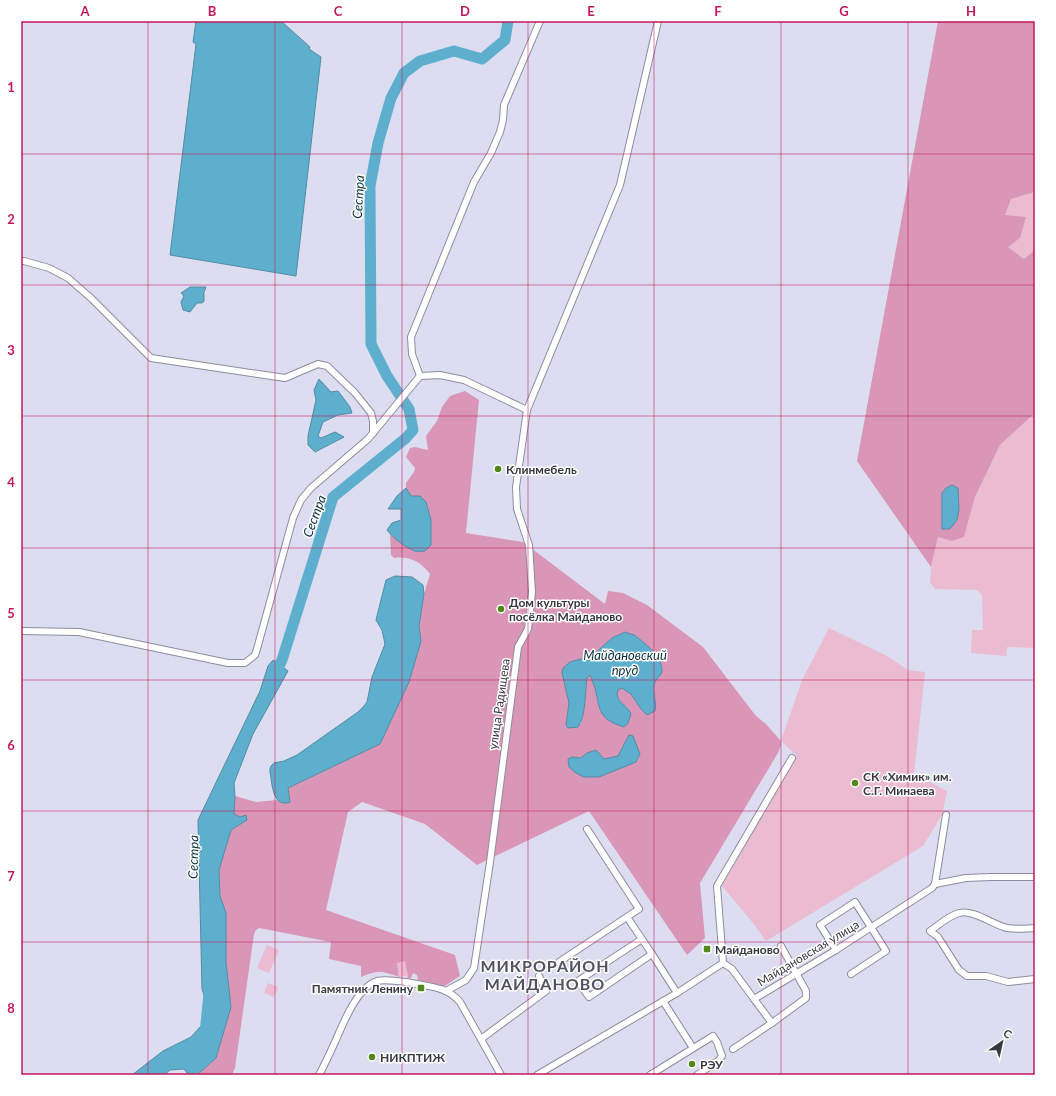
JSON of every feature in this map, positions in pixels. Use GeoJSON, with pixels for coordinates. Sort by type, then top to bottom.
{"type":"FeatureCollection","features":[{"type":"Feature","properties":{"kind":"street"},"geometry":{"type":"LineString","coordinates":[[420,376],[412,354],[411,337],[474,182],[491,153],[500,132],[503,120],[504,105],[540,21]]}},
{"type":"Feature","properties":{"kind":"street","name":"улица Радищева"},"geometry":{"type":"LineString","coordinates":[[446,991],[466,980],[474,968],[518,647],[528,629],[532,592],[529,545],[517,509],[516,487],[527,410],[620,185],[658,21]]}},
{"type":"Feature","properties":{"kind":"street"},"geometry":{"type":"LineString","coordinates":[[21,261],[49,268],[68,278],[92,299],[151,358],[285,378],[318,364],[327,366],[355,393],[371,413],[374,431]]}},
{"type":"Feature","properties":{"kind":"street"},"geometry":{"type":"LineString","coordinates":[[21,631],[78,632],[228,663],[245,663],[255,654],[257,649],[293,518],[301,500],[311,488],[368,439],[420,376],[440,375],[464,380],[527,410]]}},
{"type":"Feature","properties":{"kind":"street"},"geometry":{"type":"LineString","coordinates":[[537,1075],[677,993],[723,963],[717,886],[792,758]]}},
{"type":"Feature","properties":{"kind":"street"},"geometry":{"type":"LineString","coordinates":[[946,815],[935,884],[966,878],[1035,877]]}},
{"type":"Feature","properties":{"kind":"street"},"geometry":{"type":"LineString","coordinates":[[560,962],[639,909],[587,829]]}},
{"type":"Feature","properties":{"kind":"street","name":"Майдановская улица"},"geometry":{"type":"LineString","coordinates":[[723,963],[732,969],[754,999],[836,950],[932,888],[935,884]]}},
{"type":"Feature","properties":{"kind":"street"},"geometry":{"type":"LineString","coordinates":[[836,950],[820,925],[855,902],[886,951],[851,974]]}},
{"type":"Feature","properties":{"kind":"street"},"geometry":{"type":"LineString","coordinates":[[1035,928],[1005,928],[972,914],[958,913],[930,931],[938,937],[958,970],[966,976],[986,976],[1008,982],[1035,979]]}},
{"type":"Feature","properties":{"kind":"street"},"geometry":{"type":"LineString","coordinates":[[627,917],[677,993]]}},
{"type":"Feature","properties":{"kind":"street"},"geometry":{"type":"LineString","coordinates":[[642,939],[578,981],[589,997],[652,954]]}},
{"type":"Feature","properties":{"kind":"street"},"geometry":{"type":"LineString","coordinates":[[733,1049],[806,998],[806,991],[781,946]]}},
{"type":"Feature","properties":{"kind":"street"},"geometry":{"type":"LineString","coordinates":[[481,1039],[546,991],[539,976]]}},
{"type":"Feature","properties":{"kind":"street"},"geometry":{"type":"LineString","coordinates":[[319,1075],[357,998],[371,983],[379,980],[407,982],[437,988],[454,996],[460,1002],[501,1075]]}},
{"type":"Feature","properties":{"kind":"street"},"geometry":{"type":"LineString","coordinates":[[754,999],[772,1023]]}},
{"type":"Feature","properties":{"kind":"street"},"geometry":{"type":"LineString","coordinates":[[663,1001],[692,1048]]}},
{"type":"Feature","properties":{"kind":"street"},"geometry":{"type":"LineString","coordinates":[[650,1075],[713,1036],[722,1056],[718,1062],[697,1075]]}},
{"type":"Feature","properties":{"kind":"shaded area"},"geometry":{"type":"Polygon","coordinates":[[[938,21],[1035,21],[1035,192],[1011,199],[1005,215],[1026,217],[1020,238],[1008,247],[1024,259],[1035,250],[1035,413],[1000,445],[975,497],[964,537],[952,541],[938,537],[931,567],[857,461],[938,21]]]}},
{"type":"Feature","properties":{"kind":"shaded area"},"geometry":{"type":"Polygon","coordinates":[[[1035,192],[1035,212],[1032,212],[1035,216],[1035,250],[1024,259],[1008,247],[1005,215],[1011,199],[1035,192]]]}},
{"type":"Feature","properties":{"kind":"shaded area"},"geometry":{"type":"Polygon","coordinates":[[[465,391],[479,400],[466,533],[523,542],[605,604],[608,591],[623,593],[647,605],[703,647],[756,716],[766,724],[781,741],[781,745],[778,753],[700,883],[705,938],[687,955],[589,811],[477,865],[425,824],[362,802],[348,812],[326,910],[455,955],[460,976],[443,987],[418,980],[417,975],[413,973],[411,978],[407,978],[408,976],[405,961],[397,963],[399,977],[380,972],[361,977],[361,966],[329,959],[331,942],[259,928],[254,934],[235,1068],[232,1075],[197,1075],[216,1058],[231,1007],[226,963],[226,913],[220,896],[219,870],[231,830],[240,817],[234,814],[235,796],[256,802],[277,800],[283,803],[290,802],[288,788],[380,744],[421,641],[419,626],[424,594],[430,574],[423,566],[415,561],[405,558],[394,558],[391,555],[390,534],[407,547],[411,496],[406,488],[406,483],[414,472],[415,468],[406,457],[410,448],[415,447],[428,450],[426,436],[437,421],[442,407],[450,396],[465,391]],[[625,632],[612,638],[592,656],[570,662],[569,703],[566,725],[581,724],[587,678],[590,675],[597,701],[601,709],[629,709],[617,696],[618,689],[622,688],[631,694],[641,709],[656,706],[654,695],[655,680],[625,632]],[[618,756],[604,759],[572,757],[569,767],[618,756]]]}},
{"type":"Feature","properties":{"kind":"shaded area"},"geometry":{"type":"Polygon","coordinates":[[[1035,413],[1035,648],[1007,647],[1006,656],[971,653],[972,630],[983,630],[982,595],[977,590],[935,589],[930,582],[931,567],[938,537],[952,541],[964,537],[975,497],[1000,445],[1035,413]]]}},
{"type":"Feature","properties":{"kind":"shaded area","name":"СК «Химик» им. С.Г. Минаева"},"geometry":{"type":"Polygon","coordinates":[[[829,628],[887,656],[908,670],[925,672],[914,774],[947,791],[942,815],[923,846],[766,941],[722,886],[796,755],[781,741],[802,680],[829,628]]]}},
{"type":"Feature","properties":{"kind":"shaded area"},"geometry":{"type":"Polygon","coordinates":[[[267,945],[279,950],[269,973],[257,968],[267,945]]]}},
{"type":"Feature","properties":{"kind":"shaded area"},"geometry":{"type":"Polygon","coordinates":[[[406,961],[408,976],[399,977],[397,962],[406,961]]]}},
{"type":"Feature","properties":{"kind":"shaded area"},"geometry":{"type":"Polygon","coordinates":[[[268,983],[278,987],[274,997],[264,993],[268,983]]]}},
{"type":"Feature","properties":{"kind":"water"},"geometry":{"type":"Polygon","coordinates":[[[196,21],[281,21],[310,47],[309,49],[321,57],[296,276],[170,255],[196,44],[193,42],[196,21]]]}},
{"type":"Feature","properties":{"kind":"water"},"geometry":{"type":"Polygon","coordinates":[[[190,287],[206,287],[204,292],[204,301],[202,303],[197,303],[190,312],[183,310],[181,302],[184,296],[181,293],[190,287]]]}},
{"type":"Feature","properties":{"kind":"water"},"geometry":{"type":"Polygon","coordinates":[[[319,379],[331,392],[338,391],[350,407],[352,413],[338,415],[323,422],[318,436],[321,438],[335,432],[344,437],[315,452],[308,445],[308,436],[316,400],[314,390],[319,379]]]}},
{"type":"Feature","properties":{"kind":"water"},"geometry":{"type":"Polygon","coordinates":[[[952,485],[958,488],[959,509],[957,520],[950,529],[942,529],[942,493],[946,488],[952,485]]]}},
{"type":"Feature","properties":{"kind":"water"},"geometry":{"type":"Polygon","coordinates":[[[406,488],[411,496],[420,496],[426,502],[431,520],[431,545],[425,551],[411,550],[387,530],[392,523],[401,520],[401,509],[388,509],[397,496],[406,488]]]}},
{"type":"Feature","properties":{"kind":"water"},"geometry":{"type":"Polygon","coordinates":[[[395,576],[412,577],[423,585],[424,594],[419,626],[421,641],[409,682],[380,744],[288,788],[290,802],[280,802],[273,791],[270,772],[271,766],[274,763],[284,761],[297,755],[358,712],[367,702],[372,677],[385,644],[382,630],[376,620],[386,580],[395,576]]]}},
{"type":"Feature","properties":{"kind":"water","name":"Майдановский пруд"},"geometry":{"type":"Polygon","coordinates":[[[625,632],[634,635],[651,649],[659,658],[662,670],[654,686],[656,705],[655,711],[647,715],[631,694],[622,688],[618,690],[617,694],[619,700],[631,714],[628,723],[624,727],[611,722],[604,717],[601,711],[590,675],[587,678],[584,711],[581,723],[578,727],[568,728],[566,725],[569,703],[562,673],[563,668],[570,662],[592,656],[612,638],[625,632]]]}},
{"type":"Feature","properties":{"kind":"water"},"geometry":{"type":"Polygon","coordinates":[[[273,660],[288,671],[253,734],[234,783],[234,814],[240,817],[246,815],[247,820],[231,830],[219,870],[220,896],[226,913],[226,963],[231,1007],[216,1058],[197,1075],[187,1073],[184,1069],[170,1070],[164,1075],[132,1075],[163,1051],[191,1037],[210,1016],[202,989],[198,820],[260,691],[268,666],[273,660]]]}},
{"type":"Feature","properties":{"kind":"water"},"geometry":{"type":"Polygon","coordinates":[[[629,735],[633,736],[640,754],[636,762],[599,777],[584,777],[569,767],[568,759],[572,757],[581,758],[587,753],[596,750],[604,759],[618,756],[629,735]]]}},
{"type":"Feature","properties":{"kind":"waterway","name":"Сестра"},"geometry":{"type":"LineString","coordinates":[[274,678],[282,660],[333,497],[406,438],[413,430],[409,409],[387,376],[371,344],[370,186],[378,143],[391,98],[404,73],[420,61],[454,51],[482,59],[505,40],[508,21]]}},
{"type":"Feature","properties":{"kind":"waterway","name":"Сестра"},"geometry":{"type":"LineString","coordinates":[[205,1034],[209,993]]}},
{"type":"Feature","properties":{"kind":"place","name":"Клинмебель"},"geometry":{"type":"Point","coordinates":[498,469]}},
{"type":"Feature","properties":{"kind":"place","name":"Дом культуры посёлка Майданово"},"geometry":{"type":"Point","coordinates":[501,609]}},
{"type":"Feature","properties":{"kind":"place","name":"СК «Химик» им. С.Г. Минаева"},"geometry":{"type":"Point","coordinates":[855,783]}},
{"type":"Feature","properties":{"kind":"place","name":"Майданово"},"geometry":{"type":"Point","coordinates":[707,949]}},
{"type":"Feature","properties":{"kind":"place","name":"Памятник Ленину"},"geometry":{"type":"Point","coordinates":[421,988]}},
{"type":"Feature","properties":{"kind":"place","name":"НИКПТИЖ"},"geometry":{"type":"Point","coordinates":[372,1057]}},
{"type":"Feature","properties":{"kind":"place","name":"РЭУ"},"geometry":{"type":"Point","coordinates":[692,1064]}},
{"type":"Feature","properties":{"kind":"district","name":"МИКРОРАЙОН МАЙДАНОВО"},"geometry":{"type":"Point","coordinates":[545,974]}}]}
